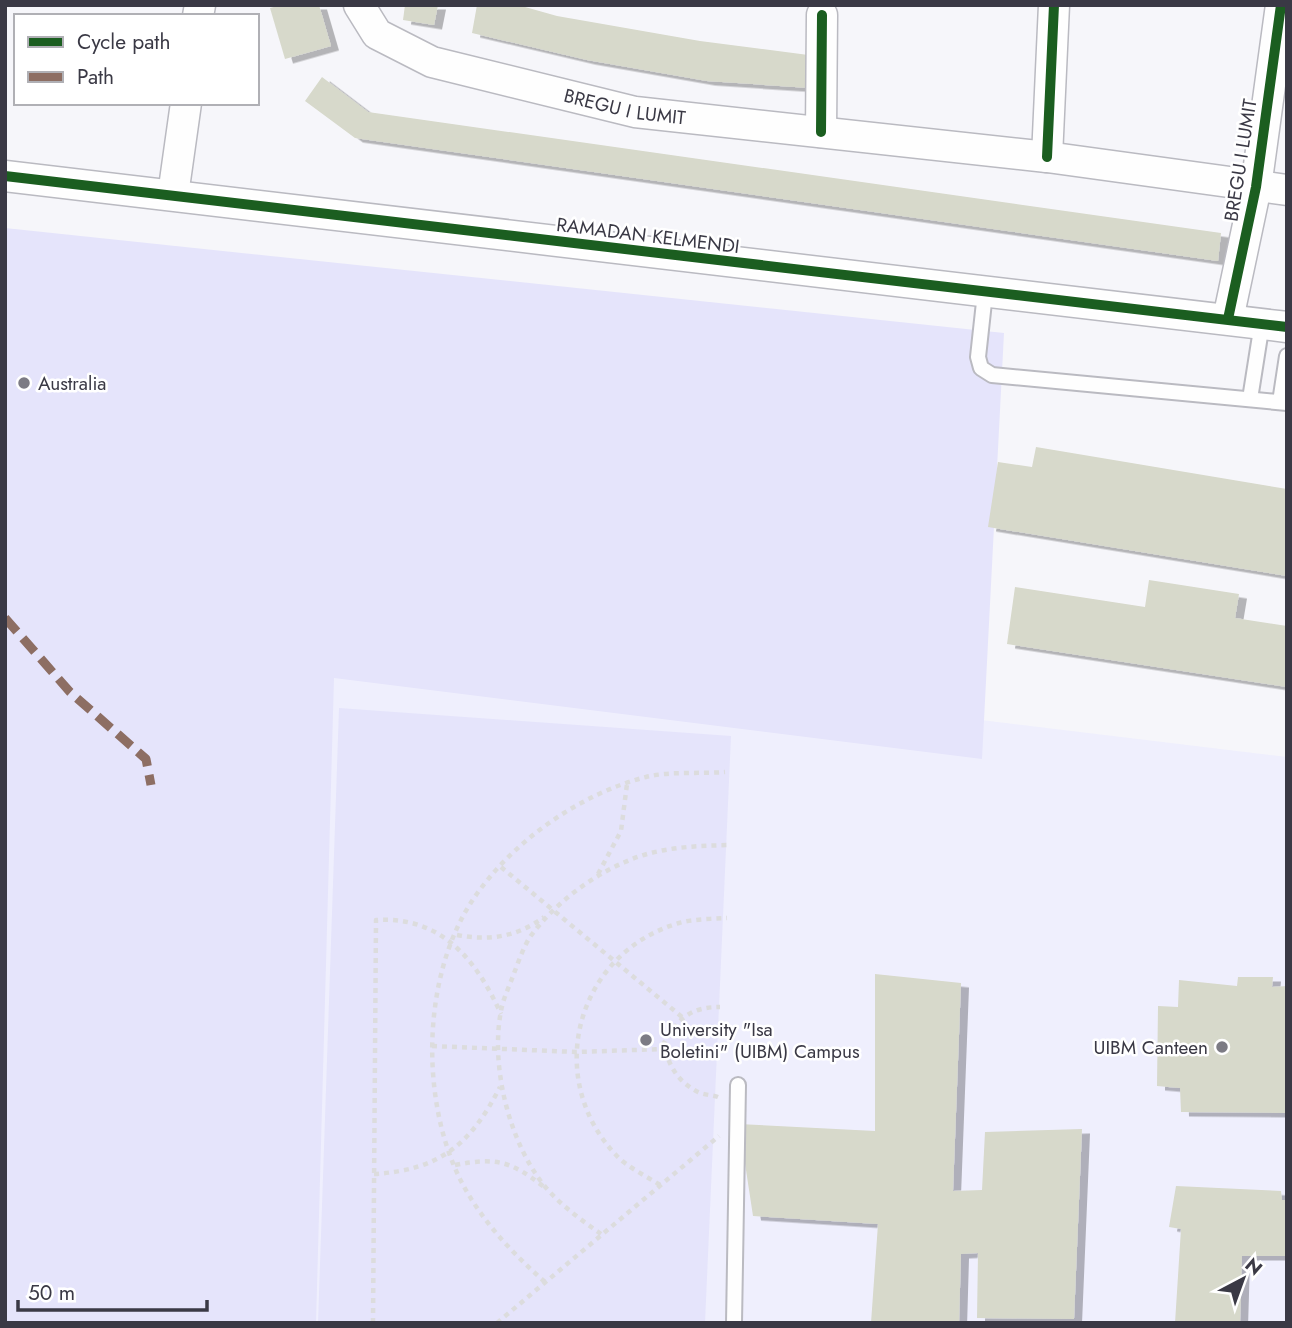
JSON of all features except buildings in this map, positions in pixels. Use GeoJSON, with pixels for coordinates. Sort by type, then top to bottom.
{"type":"FeatureCollection","features":[{"type":"Feature","properties":{"kind":"street","name":"BREGU I LUMIT"},"geometry":{"type":"LineString","coordinates":[[359,5],[377,34],[432,62],[635,112],[1047,157],[1287,190]]}},
{"type":"Feature","properties":{"kind":"street"},"geometry":{"type":"LineString","coordinates":[[1047,157],[1054,5]]}},
{"type":"Feature","properties":{"kind":"street","name":"BREGU I LUMIT"},"geometry":{"type":"LineString","coordinates":[[1228,319],[1255,187],[1281,5]]}},
{"type":"Feature","properties":{"kind":"street"},"geometry":{"type":"LineString","coordinates":[[821,132],[822,15]]}},
{"type":"Feature","properties":{"kind":"street"},"geometry":{"type":"LineString","coordinates":[[173,195],[186,105]]}},
{"type":"Feature","properties":{"kind":"street","name":"RAMADAN KELMENDI"},"geometry":{"type":"LineString","coordinates":[[5,176],[1275,325]]}},
{"type":"Feature","properties":{"kind":"lane"},"geometry":{"type":"LineString","coordinates":[[985,293],[978,357],[981,369],[992,375],[1283,403],[1287,356]]}},
{"type":"Feature","properties":{"kind":"lane"},"geometry":{"type":"LineString","coordinates":[[1250,399],[1275,325]]}},
{"type":"Feature","properties":{"kind":"lane"},"geometry":{"type":"LineString","coordinates":[[734,1323],[738,1084]]}},
{"type":"Feature","properties":{"kind":"path"},"geometry":{"type":"LineString","coordinates":[[545,1282],[514,1255],[487,1220],[450,1152],[434,1086],[432,1046],[439,989],[452,944],[472,901],[501,867],[537,833],[597,796],[648,777],[725,772]]}},
{"type":"Feature","properties":{"kind":"path"},"geometry":{"type":"LineString","coordinates":[[596,877],[610,856],[621,831],[627,784]]}},
{"type":"Feature","properties":{"kind":"path"},"geometry":{"type":"LineString","coordinates":[[456,935],[483,938],[506,936],[531,926],[596,877],[626,861],[658,851],[729,845]]}},
{"type":"Feature","properties":{"kind":"path"},"geometry":{"type":"LineString","coordinates":[[501,867],[682,1017]]}},
{"type":"Feature","properties":{"kind":"path"},"geometry":{"type":"LineString","coordinates":[[547,1189],[515,1130],[501,1085],[498,1047],[501,1014],[529,938],[553,911]]}},
{"type":"Feature","properties":{"kind":"path"},"geometry":{"type":"LineString","coordinates":[[660,1185],[616,1156],[589,1116],[574,1066],[582,1012],[604,972],[640,941],[679,923],[727,918]]}},
{"type":"Feature","properties":{"kind":"path"},"geometry":{"type":"LineString","coordinates":[[373,1323],[376,920],[414,922],[433,930],[452,944],[484,979],[501,1014]]}},
{"type":"Feature","properties":{"kind":"path"},"geometry":{"type":"LineString","coordinates":[[718,1110],[718,1096],[700,1093],[683,1082],[668,1065],[664,1044],[682,1017],[704,1007],[720,1007]]}},
{"type":"Feature","properties":{"kind":"path"},"geometry":{"type":"LineString","coordinates":[[432,1046],[576,1052],[665,1049]]}},
{"type":"Feature","properties":{"kind":"path"},"geometry":{"type":"LineString","coordinates":[[374,1174],[412,1170],[450,1152],[476,1129],[501,1085]]}},
{"type":"Feature","properties":{"kind":"path"},"geometry":{"type":"LineString","coordinates":[[497,1323],[737,1120]]}},
{"type":"Feature","properties":{"kind":"path"},"geometry":{"type":"LineString","coordinates":[[717,1124],[717,1137]]}},
{"type":"Feature","properties":{"kind":"path"},"geometry":{"type":"LineString","coordinates":[[455,1165],[502,1161],[526,1172],[572,1213],[601,1234]]}},
{"type":"Feature","properties":{"kind":"shaded area"},"geometry":{"type":"Polygon","coordinates":[[[5,228],[1004,333],[982,759],[334,678],[316,1323],[5,1323],[5,228]]]}},
{"type":"Feature","properties":{"kind":"shaded area","name":"University \"Isa Boletini\" (UIBM) Campus"},"geometry":{"type":"Polygon","coordinates":[[[5,602],[1287,757],[1287,1323],[5,1323],[5,602]]]}},
{"type":"Feature","properties":{"kind":"shaded area"},"geometry":{"type":"Polygon","coordinates":[[[339,708],[731,736],[705,1323],[318,1323],[339,708]]]}},
{"type":"Feature","properties":{"kind":"marked path"},"geometry":{"type":"LineString","coordinates":[[5,618],[70,692],[146,759],[151,785]]}},
{"type":"Feature","properties":{"kind":"cycle path"},"geometry":{"type":"LineString","coordinates":[[1047,157],[1054,5]]}},
{"type":"Feature","properties":{"kind":"cycle path"},"geometry":{"type":"LineString","coordinates":[[1228,319],[1256,187],[1281,5]]}},
{"type":"Feature","properties":{"kind":"cycle path"},"geometry":{"type":"LineString","coordinates":[[821,132],[822,15]]}},
{"type":"Feature","properties":{"kind":"cycle path"},"geometry":{"type":"LineString","coordinates":[[5,176],[1287,327]]}},
{"type":"Feature","properties":{"kind":"place","name":"Australia"},"geometry":{"type":"Point","coordinates":[24,383]}},
{"type":"Feature","properties":{"kind":"place","name":"University \"Isa Boletini\" (UIBM) Campus"},"geometry":{"type":"Point","coordinates":[646,1040]}},
{"type":"Feature","properties":{"kind":"place","name":"UIBM Canteen"},"geometry":{"type":"Point","coordinates":[1222,1047]}}]}
